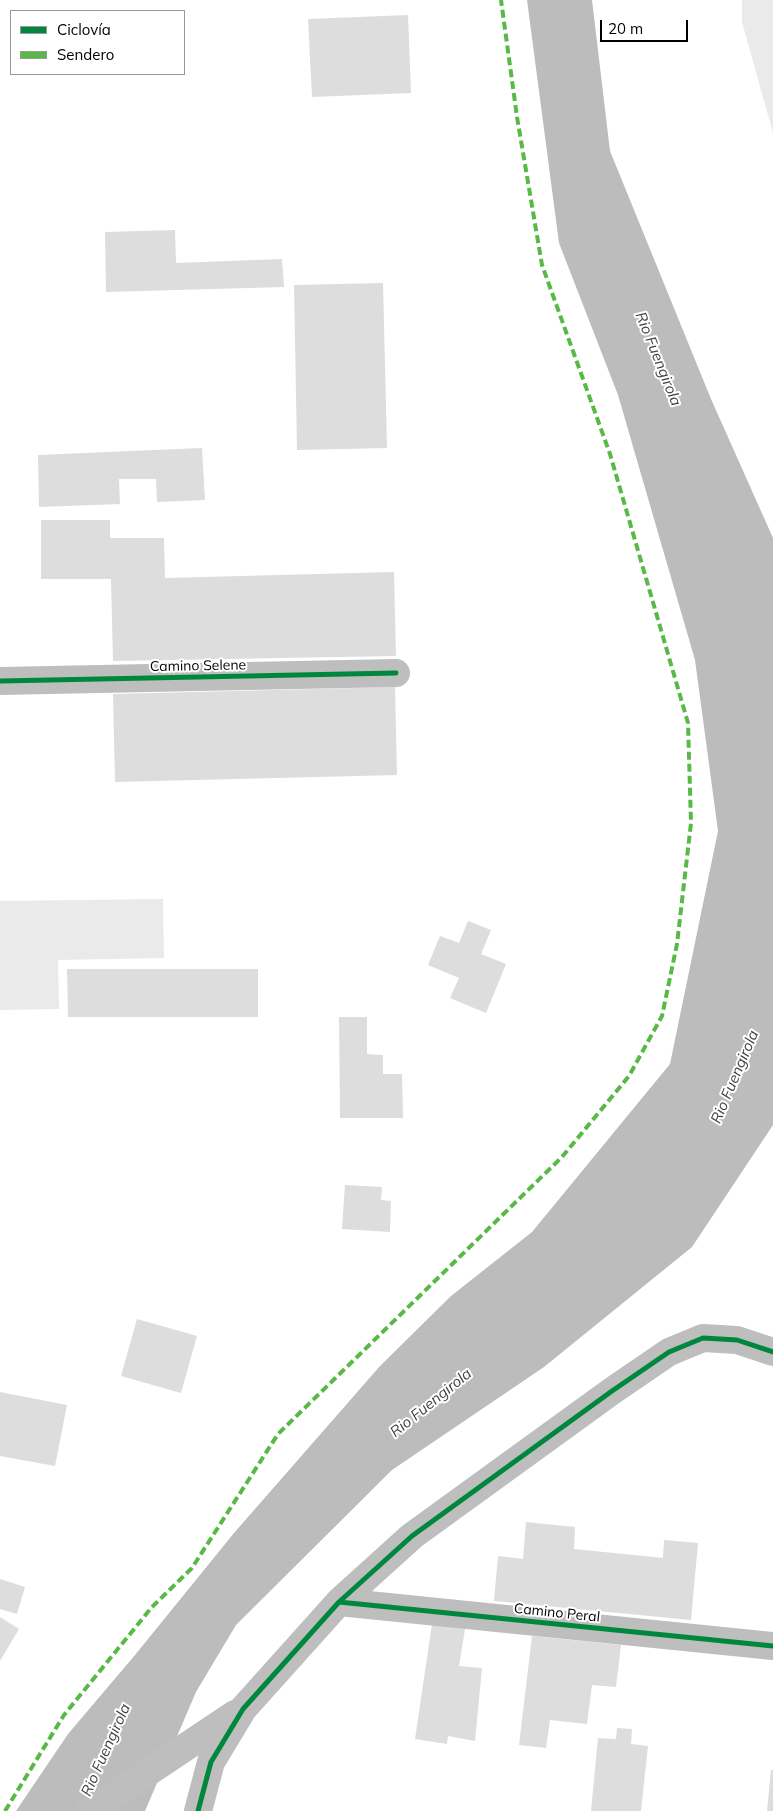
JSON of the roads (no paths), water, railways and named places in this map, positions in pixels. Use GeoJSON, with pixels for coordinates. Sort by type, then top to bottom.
{"type":"FeatureCollection","features":[{"type":"Feature","properties":{"kind":"street","name":"Camino Selene"},"geometry":{"type":"LineString","coordinates":[[0,681],[396,672]]}},
{"type":"Feature","properties":{"kind":"street"},"geometry":{"type":"LineString","coordinates":[[198,1811],[211,1762],[243,1709],[339,1602],[412,1536],[668,1352],[703,1338],[737,1340],[773,1352]]}},
{"type":"Feature","properties":{"kind":"street","name":"Camino Peral"},"geometry":{"type":"LineString","coordinates":[[339,1602],[773,1646]]}},
{"type":"Feature","properties":{"kind":"street"},"geometry":{"type":"LineString","coordinates":[[90,1811],[243,1709]]}},
{"type":"Feature","properties":{"kind":"water","name":"Rio Fuengirola"},"geometry":{"type":"Polygon","coordinates":[[[527,0],[592,0],[610,151],[711,399],[773,538],[773,1125],[692,1247],[544,1367],[392,1470],[236,1625],[196,1692],[145,1811],[16,1811],[68,1734],[234,1533],[380,1366],[451,1296],[532,1232],[670,1064],[718,831],[695,660],[618,395],[559,243],[527,0]]]}}]}
